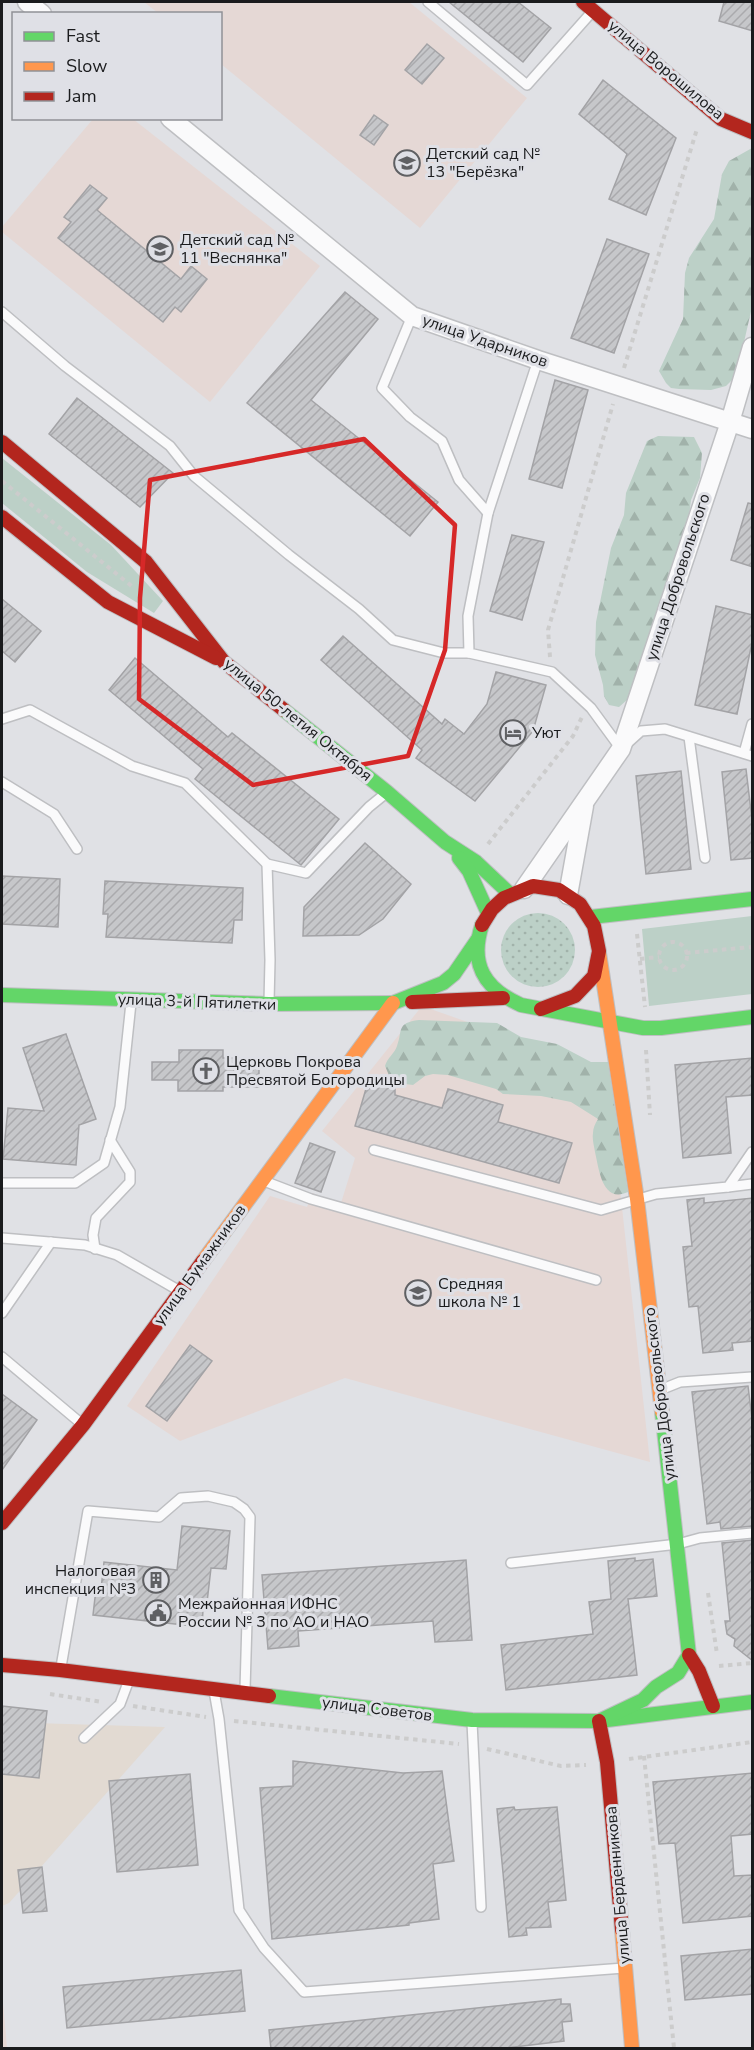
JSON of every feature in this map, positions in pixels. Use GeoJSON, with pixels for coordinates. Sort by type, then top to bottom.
{"type":"FeatureCollection","features":[{"type":"Feature","properties":{"kind":"main road","name":"улица Ворошилова"},"geometry":{"type":"LineString","coordinates":[[589,5],[721,119],[753,132]]}},
{"type":"Feature","properties":{"kind":"main road","name":"улица 50-летия Октября"},"geometry":{"type":"LineString","coordinates":[[2,442],[146,562],[224,662],[387,792],[445,842]]}},
{"type":"Feature","properties":{"kind":"main road"},"geometry":{"type":"LineString","coordinates":[[2,517],[108,602],[224,662]]}},
{"type":"Feature","properties":{"kind":"main road"},"geometry":{"type":"LineString","coordinates":[[445,842],[517,891]]}},
{"type":"Feature","properties":{"kind":"main road"},"geometry":{"type":"LineString","coordinates":[[445,842],[469,871],[488,913]]}},
{"type":"Feature","properties":{"kind":"main road"},"geometry":{"type":"LineString","coordinates":[[541,1009],[560,1006],[584,989],[596,969],[599,953],[597,930],[582,905],[568,895],[545,887],[517,891],[499,902],[488,913],[482,924],[478,939],[478,957],[482,973],[488,983],[503,998],[526,1008],[648,1029],[753,1017]]}},
{"type":"Feature","properties":{"kind":"main road"},"geometry":{"type":"LineString","coordinates":[[591,917],[753,899]]}},
{"type":"Feature","properties":{"kind":"main road"},"geometry":{"type":"LineString","coordinates":[[393,1003],[448,978],[461,965],[478,939]]}},
{"type":"Feature","properties":{"kind":"main road","name":"улица Добровольского"},"geometry":{"type":"LineString","coordinates":[[599,953],[637,1199],[689,1654]]}},
{"type":"Feature","properties":{"kind":"main road","name":"улица 3-й Пятилетки"},"geometry":{"type":"LineString","coordinates":[[2,995],[269,1004],[393,1003],[503,998]]}},
{"type":"Feature","properties":{"kind":"main road","name":"улица Бумажников"},"geometry":{"type":"LineString","coordinates":[[2,1523],[83,1425],[393,1003]]}},
{"type":"Feature","properties":{"kind":"main road"},"geometry":{"type":"LineString","coordinates":[[598,1721],[643,1700],[678,1673],[689,1654],[699,1671],[713,1706]]}},
{"type":"Feature","properties":{"kind":"main road","name":"улица Советов"},"geometry":{"type":"LineString","coordinates":[[2,1665],[472,1720],[598,1721],[753,1702]]}},
{"type":"Feature","properties":{"kind":"main road","name":"улица Берденникова"},"geometry":{"type":"LineString","coordinates":[[598,1721],[607,1762],[632,2049]]}},
{"type":"Feature","properties":{"kind":"street"},"geometry":{"type":"LineString","coordinates":[[27,2],[40,12]]}},
{"type":"Feature","properties":{"kind":"street","name":"улица Ударников"},"geometry":{"type":"LineString","coordinates":[[172,120],[412,316],[538,360],[753,429]]}},
{"type":"Feature","properties":{"kind":"street","name":"улица Добровольского"},"geometry":{"type":"LineString","coordinates":[[517,891],[621,749],[753,347]]}},
{"type":"Feature","properties":{"kind":"street"},"geometry":{"type":"LineString","coordinates":[[568,895],[586,798]]}},
{"type":"Feature","properties":{"kind":"lane"},"geometry":{"type":"LineString","coordinates":[[428,2],[527,85],[589,5]]}},
{"type":"Feature","properties":{"kind":"lane"},"geometry":{"type":"LineString","coordinates":[[2,312],[65,366],[170,446],[194,476],[289,555],[359,609],[393,640],[444,653],[469,653],[552,672],[591,708],[621,749],[641,731],[665,729],[748,755],[753,724]]}},
{"type":"Feature","properties":{"kind":"lane"},"geometry":{"type":"LineString","coordinates":[[412,316],[382,387],[410,417],[442,441],[459,480],[488,513]]}},
{"type":"Feature","properties":{"kind":"lane"},"geometry":{"type":"LineString","coordinates":[[469,653],[468,616],[488,513],[538,360]]}},
{"type":"Feature","properties":{"kind":"lane"},"geometry":{"type":"LineString","coordinates":[[2,719],[30,710],[132,766],[185,783],[267,864],[306,873],[369,807],[387,792]]}},
{"type":"Feature","properties":{"kind":"lane"},"geometry":{"type":"LineString","coordinates":[[688,737],[705,858]]}},
{"type":"Feature","properties":{"kind":"lane"},"geometry":{"type":"LineString","coordinates":[[2,782],[54,814],[77,849]]}},
{"type":"Feature","properties":{"kind":"lane"},"geometry":{"type":"LineString","coordinates":[[267,864],[269,1004]]}},
{"type":"Feature","properties":{"kind":"lane"},"geometry":{"type":"LineString","coordinates":[[2,1183],[75,1183],[104,1162],[120,1107],[131,1000]]}},
{"type":"Feature","properties":{"kind":"lane"},"geometry":{"type":"LineString","coordinates":[[95,1249],[93,1235],[96,1218],[130,1182],[130,1172],[110,1140]]}},
{"type":"Feature","properties":{"kind":"lane"},"geometry":{"type":"LineString","coordinates":[[374,1150],[601,1210],[656,1194],[753,1184]]}},
{"type":"Feature","properties":{"kind":"lane"},"geometry":{"type":"LineString","coordinates":[[728,1187],[753,1152]]}},
{"type":"Feature","properties":{"kind":"lane"},"geometry":{"type":"LineString","coordinates":[[262,1180],[311,1199],[596,1280]]}},
{"type":"Feature","properties":{"kind":"lane"},"geometry":{"type":"LineString","coordinates":[[2,1238],[85,1245],[117,1255],[181,1291]]}},
{"type":"Feature","properties":{"kind":"lane"},"geometry":{"type":"LineString","coordinates":[[2,1313],[51,1242]]}},
{"type":"Feature","properties":{"kind":"lane"},"geometry":{"type":"LineString","coordinates":[[2,1357],[83,1425]]}},
{"type":"Feature","properties":{"kind":"lane"},"geometry":{"type":"LineString","coordinates":[[659,1390],[680,1382],[753,1377]]}},
{"type":"Feature","properties":{"kind":"lane"},"geometry":{"type":"LineString","coordinates":[[60,1670],[88,1511],[159,1517],[181,1498],[208,1496],[234,1502],[250,1517],[245,1694]]}},
{"type":"Feature","properties":{"kind":"lane"},"geometry":{"type":"LineString","coordinates":[[511,1563],[753,1533]]}},
{"type":"Feature","properties":{"kind":"lane"},"geometry":{"type":"LineString","coordinates":[[84,1738],[120,1704],[129,1680]]}},
{"type":"Feature","properties":{"kind":"lane"},"geometry":{"type":"LineString","coordinates":[[213,1689],[219,1719],[239,1910],[264,1948],[304,1992],[625,1968]]}},
{"type":"Feature","properties":{"kind":"lane"},"geometry":{"type":"LineString","coordinates":[[472,1720],[471,1745],[481,1907]]}},
{"type":"Feature","properties":{"kind":"path"},"geometry":{"type":"LineString","coordinates":[[552,672],[548,630],[618,386],[705,105]]}},
{"type":"Feature","properties":{"kind":"path"},"geometry":{"type":"LineString","coordinates":[[2,481],[143,595]]}},
{"type":"Feature","properties":{"kind":"path"},"geometry":{"type":"LineString","coordinates":[[476,862],[573,736],[583,715]]}},
{"type":"Feature","properties":{"kind":"path"},"geometry":{"type":"LineString","coordinates":[[635,911],[648,1029]]}},
{"type":"Feature","properties":{"kind":"path"},"geometry":{"type":"LineString","coordinates":[[673,943],[682,946],[686,953],[685,962],[675,970],[670,970],[663,965],[659,957],[665,945],[673,943]]}},
{"type":"Feature","properties":{"kind":"path"},"geometry":{"type":"LineString","coordinates":[[686,953],[753,946]]}},
{"type":"Feature","properties":{"kind":"path"},"geometry":{"type":"LineString","coordinates":[[640,959],[659,957]]}},
{"type":"Feature","properties":{"kind":"path"},"geometry":{"type":"LineString","coordinates":[[644,1756],[674,2049]]}},
{"type":"Feature","properties":{"kind":"highlighted area"},"geometry":{"type":"Polygon","coordinates":[[[364,439],[455,525],[445,650],[408,756],[253,785],[139,699],[140,598],[150,480],[364,439]]]}},
{"type":"Feature","properties":{"kind":"shaded area","name":"Детский сад № 13 \"Берёзка\""},"geometry":{"type":"Polygon","coordinates":[[[144,2],[409,2],[527,98],[420,228],[222,65],[222,12],[157,12],[144,2]]]}},
{"type":"Feature","properties":{"kind":"shaded area","name":"Детский сад № 11 \"Веснянка\""},"geometry":{"type":"Polygon","coordinates":[[[92,120],[134,120],[320,266],[210,402],[2,232],[2,227],[92,120]]]}},
{"type":"Feature","properties":{"kind":"shaded area","name":"Средняя школа № 1"},"geometry":{"type":"Polygon","coordinates":[[[422,1006],[607,1071],[650,1462],[345,1378],[180,1441],[127,1406],[270,1196],[307,1207],[312,1193],[341,1203],[355,1158],[322,1131],[422,1006]]]}},
{"type":"Feature","properties":{"kind":"shaded area"},"geometry":{"type":"Polygon","coordinates":[[[2,1722],[165,1727],[9,1903],[2,1906],[2,1722]]]}},
{"type":"Feature","properties":{"kind":"shaded area"},"geometry":{"type":"Polygon","coordinates":[[[2,1991],[7,2048],[2,2048],[2,1991]]]}},
{"type":"Feature","properties":{"kind":"green space"},"geometry":{"type":"Polygon","coordinates":[[[752,148],[752,307],[739,364],[733,379],[726,386],[711,390],[671,388],[659,371],[683,319],[685,273],[689,258],[714,219],[722,174],[729,161],[752,148]]]}},
{"type":"Feature","properties":{"kind":"green space"},"geometry":{"type":"Polygon","coordinates":[[[658,436],[694,437],[702,453],[700,478],[691,500],[688,525],[634,690],[619,707],[609,705],[604,696],[595,655],[596,622],[611,548],[624,515],[626,493],[647,441],[658,436]]]}},
{"type":"Feature","properties":{"kind":"green space"},"geometry":{"type":"Polygon","coordinates":[[[2,458],[111,545],[163,601],[154,613],[87,572],[2,503],[2,458]]]}},
{"type":"Feature","properties":{"kind":"green space"},"geometry":{"type":"Polygon","coordinates":[[[538,913],[559,919],[569,929],[575,950],[569,971],[559,981],[538,987],[517,981],[507,971],[501,950],[507,929],[517,919],[538,913]]]}},
{"type":"Feature","properties":{"kind":"green space"},"geometry":{"type":"Polygon","coordinates":[[[752,916],[752,994],[649,1006],[642,929],[752,916]]]}},
{"type":"Feature","properties":{"kind":"green space"},"geometry":{"type":"Polygon","coordinates":[[[419,1020],[497,1023],[521,1037],[557,1044],[591,1062],[608,1062],[628,1192],[612,1193],[603,1183],[593,1140],[593,1129],[598,1119],[571,1102],[541,1096],[503,1094],[496,1089],[448,1075],[425,1076],[413,1085],[391,1080],[385,1066],[387,1060],[396,1049],[404,1025],[419,1020]]]}},
{"type":"Feature","properties":{"kind":"building"},"geometry":{"type":"Polygon","coordinates":[[[449,2],[518,2],[551,28],[523,62],[449,2]]]}},
{"type":"Feature","properties":{"kind":"building"},"geometry":{"type":"Polygon","coordinates":[[[724,2],[753,2],[753,31],[719,21],[724,2]]]}},
{"type":"Feature","properties":{"kind":"building"},"geometry":{"type":"Polygon","coordinates":[[[427,44],[444,58],[422,84],[405,70],[427,44]]]}},
{"type":"Feature","properties":{"kind":"building"},"geometry":{"type":"Polygon","coordinates":[[[603,80],[676,138],[646,215],[609,199],[627,154],[579,114],[603,80]]]}},
{"type":"Feature","properties":{"kind":"building"},"geometry":{"type":"Polygon","coordinates":[[[374,115],[388,125],[374,145],[360,135],[374,115]]]}},
{"type":"Feature","properties":{"kind":"building"},"geometry":{"type":"Polygon","coordinates":[[[90,185],[107,198],[97,210],[181,279],[191,266],[207,279],[181,312],[175,307],[163,322],[58,238],[71,222],[64,217],[90,185]]]}},
{"type":"Feature","properties":{"kind":"building"},"geometry":{"type":"Polygon","coordinates":[[[607,239],[649,254],[614,353],[571,338],[607,239]]]}},
{"type":"Feature","properties":{"kind":"building"},"geometry":{"type":"Polygon","coordinates":[[[345,292],[378,319],[311,400],[438,502],[410,536],[247,403],[345,292]]]}},
{"type":"Feature","properties":{"kind":"building"},"geometry":{"type":"Polygon","coordinates":[[[555,380],[588,390],[562,488],[529,479],[555,380]]]}},
{"type":"Feature","properties":{"kind":"building"},"geometry":{"type":"Polygon","coordinates":[[[77,398],[173,473],[140,507],[49,434],[77,398]]]}},
{"type":"Feature","properties":{"kind":"building"},"geometry":{"type":"Polygon","coordinates":[[[748,503],[753,504],[753,567],[731,560],[748,503]]]}},
{"type":"Feature","properties":{"kind":"building"},"geometry":{"type":"Polygon","coordinates":[[[512,535],[544,542],[522,620],[490,611],[512,535]]]}},
{"type":"Feature","properties":{"kind":"building"},"geometry":{"type":"Polygon","coordinates":[[[2,599],[41,631],[15,662],[2,651],[2,599]]]}},
{"type":"Feature","properties":{"kind":"building"},"geometry":{"type":"Polygon","coordinates":[[[716,606],[753,615],[753,638],[737,714],[695,705],[716,606]]]}},
{"type":"Feature","properties":{"kind":"building"},"geometry":{"type":"Polygon","coordinates":[[[343,636],[442,724],[445,719],[464,734],[487,704],[496,672],[546,685],[533,731],[475,801],[416,758],[422,750],[321,660],[343,636]]]}},
{"type":"Feature","properties":{"kind":"building"},"geometry":{"type":"Polygon","coordinates":[[[135,658],[228,737],[232,733],[339,819],[301,865],[195,779],[203,769],[109,690],[135,658]]]}},
{"type":"Feature","properties":{"kind":"building"},"geometry":{"type":"Polygon","coordinates":[[[746,769],[753,828],[753,858],[731,860],[722,772],[746,769]]]}},
{"type":"Feature","properties":{"kind":"building"},"geometry":{"type":"Polygon","coordinates":[[[681,771],[691,869],[646,874],[636,776],[681,771]]]}},
{"type":"Feature","properties":{"kind":"building"},"geometry":{"type":"Polygon","coordinates":[[[365,843],[411,884],[383,919],[359,935],[303,936],[304,907],[365,843]]]}},
{"type":"Feature","properties":{"kind":"building"},"geometry":{"type":"Polygon","coordinates":[[[2,876],[60,879],[58,927],[2,924],[2,876]]]}},
{"type":"Feature","properties":{"kind":"building"},"geometry":{"type":"Polygon","coordinates":[[[105,881],[243,888],[242,920],[234,920],[232,943],[106,937],[108,914],[103,914],[105,881]]]}},
{"type":"Feature","properties":{"kind":"building"},"geometry":{"type":"Polygon","coordinates":[[[66,1034],[96,1119],[79,1125],[76,1165],[3,1159],[8,1108],[44,1111],[23,1048],[66,1034]]]}},
{"type":"Feature","properties":{"kind":"building","name":"Церковь Покрова Пресвятой Богородицы"},"geometry":{"type":"Polygon","coordinates":[[[179,1050],[223,1050],[223,1058],[259,1058],[259,1087],[223,1087],[223,1091],[178,1091],[178,1080],[152,1080],[152,1062],[179,1062],[179,1050]]]}},
{"type":"Feature","properties":{"kind":"building"},"geometry":{"type":"Polygon","coordinates":[[[753,1058],[753,1095],[726,1097],[731,1153],[683,1158],[675,1065],[753,1058]]]}},
{"type":"Feature","properties":{"kind":"building"},"geometry":{"type":"Polygon","coordinates":[[[368,1082],[395,1089],[395,1095],[442,1108],[448,1089],[503,1105],[498,1122],[572,1143],[559,1183],[355,1126],[368,1082]]]}},
{"type":"Feature","properties":{"kind":"building"},"geometry":{"type":"Polygon","coordinates":[[[310,1143],[335,1152],[321,1192],[295,1183],[310,1143]]]}},
{"type":"Feature","properties":{"kind":"building"},"geometry":{"type":"Polygon","coordinates":[[[704,1198],[704,1203],[753,1198],[753,1341],[732,1343],[733,1350],[703,1353],[698,1306],[689,1307],[683,1247],[692,1246],[687,1200],[704,1198]]]}},
{"type":"Feature","properties":{"kind":"building"},"geometry":{"type":"Polygon","coordinates":[[[190,1345],[212,1361],[167,1421],[146,1406],[190,1345]]]}},
{"type":"Feature","properties":{"kind":"building"},"geometry":{"type":"Polygon","coordinates":[[[748,1386],[753,1427],[753,1526],[721,1529],[720,1522],[707,1524],[692,1392],[748,1386]]]}},
{"type":"Feature","properties":{"kind":"building"},"geometry":{"type":"Polygon","coordinates":[[[2,1394],[37,1420],[2,1470],[2,1394]]]}},
{"type":"Feature","properties":{"kind":"building","name":"Налоговая инспекция №3"},"geometry":{"type":"Polygon","coordinates":[[[182,1526],[230,1531],[226,1569],[211,1568],[202,1627],[93,1615],[96,1589],[101,1589],[104,1562],[177,1570],[182,1526]]]}},
{"type":"Feature","properties":{"kind":"building"},"geometry":{"type":"Polygon","coordinates":[[[753,1540],[753,1661],[734,1646],[735,1639],[727,1634],[725,1621],[730,1621],[722,1543],[753,1540]]]}},
{"type":"Feature","properties":{"kind":"building"},"geometry":{"type":"Polygon","coordinates":[[[635,1558],[635,1561],[653,1559],[657,1596],[628,1599],[637,1675],[506,1690],[501,1645],[593,1634],[589,1602],[611,1599],[608,1561],[635,1558]]]}},
{"type":"Feature","properties":{"kind":"building"},"geometry":{"type":"Polygon","coordinates":[[[466,1560],[472,1640],[435,1642],[433,1621],[298,1631],[299,1646],[268,1649],[262,1575],[466,1560]]]}},
{"type":"Feature","properties":{"kind":"building"},"geometry":{"type":"Polygon","coordinates":[[[2,1706],[47,1711],[39,1778],[2,1774],[2,1706]]]}},
{"type":"Feature","properties":{"kind":"building"},"geometry":{"type":"Polygon","coordinates":[[[293,1761],[403,1773],[442,1771],[454,1861],[433,1864],[439,1919],[409,1923],[409,1925],[272,1939],[260,1788],[293,1786],[293,1761]]]}},
{"type":"Feature","properties":{"kind":"building"},"geometry":{"type":"Polygon","coordinates":[[[753,1773],[753,1834],[731,1836],[734,1876],[753,1875],[753,1916],[683,1923],[675,1843],[659,1844],[653,1782],[753,1773]]]}},
{"type":"Feature","properties":{"kind":"building"},"geometry":{"type":"Polygon","coordinates":[[[190,1774],[198,1865],[117,1872],[109,1781],[190,1774]]]}},
{"type":"Feature","properties":{"kind":"building"},"geometry":{"type":"Polygon","coordinates":[[[514,1807],[515,1810],[557,1807],[566,1900],[548,1902],[551,1927],[526,1928],[527,1935],[509,1937],[497,1809],[514,1807]]]}},
{"type":"Feature","properties":{"kind":"building"},"geometry":{"type":"Polygon","coordinates":[[[42,1867],[47,1911],[23,1913],[18,1870],[42,1867]]]}},
{"type":"Feature","properties":{"kind":"building"},"geometry":{"type":"Polygon","coordinates":[[[753,1949],[753,1994],[685,2000],[681,1956],[753,1949]]]}},
{"type":"Feature","properties":{"kind":"building"},"geometry":{"type":"Polygon","coordinates":[[[241,1970],[245,2011],[67,2028],[63,1987],[241,1970]]]}},
{"type":"Feature","properties":{"kind":"building"},"geometry":{"type":"Polygon","coordinates":[[[561,1999],[561,2004],[570,2004],[572,2021],[562,2022],[564,2041],[498,2049],[271,2049],[269,2030],[561,1999]]]}},
{"type":"Feature","properties":{"kind":"traffic: fast"},"geometry":{"type":"LineString","coordinates":[[284,710],[387,792],[445,842],[476,862],[510,894]]}},
{"type":"Feature","properties":{"kind":"traffic: fast"},"geometry":{"type":"LineString","coordinates":[[459,858],[469,871],[488,913]]}},
{"type":"Feature","properties":{"kind":"traffic: fast"},"geometry":{"type":"LineString","coordinates":[[591,917],[752,899]]}},
{"type":"Feature","properties":{"kind":"traffic: fast"},"geometry":{"type":"LineString","coordinates":[[482,925],[478,939],[478,952],[483,974],[498,991],[521,1005],[643,1028],[661,1028],[752,1017]]}},
{"type":"Feature","properties":{"kind":"traffic: fast"},"geometry":{"type":"LineString","coordinates":[[393,1003],[443,983],[454,974],[478,939]]}},
{"type":"Feature","properties":{"kind":"traffic: fast"},"geometry":{"type":"LineString","coordinates":[[2,995],[269,1004],[393,1003]]}},
{"type":"Feature","properties":{"kind":"traffic: fast"},"geometry":{"type":"LineString","coordinates":[[599,1721],[643,1700],[656,1687],[678,1673],[689,1655],[662,1412]]}},
{"type":"Feature","properties":{"kind":"traffic: fast"},"geometry":{"type":"LineString","coordinates":[[269,1696],[472,1720],[599,1721],[752,1702]]}},
{"type":"Feature","properties":{"kind":"traffic: slow"},"geometry":{"type":"LineString","coordinates":[[599,953],[637,1199],[662,1412]]}},
{"type":"Feature","properties":{"kind":"traffic: slow"},"geometry":{"type":"LineString","coordinates":[[203,1261],[393,1003]]}},
{"type":"Feature","properties":{"kind":"traffic: slow"},"geometry":{"type":"LineString","coordinates":[[622,1930],[632,2048]]}},
{"type":"Feature","properties":{"kind":"traffic: jam"},"geometry":{"type":"LineString","coordinates":[[583,2],[721,119],[752,132]]}},
{"type":"Feature","properties":{"kind":"traffic: jam"},"geometry":{"type":"LineString","coordinates":[[2,442],[146,562],[224,662],[284,710]]}},
{"type":"Feature","properties":{"kind":"traffic: jam"},"geometry":{"type":"LineString","coordinates":[[2,517],[108,602],[216,658]]}},
{"type":"Feature","properties":{"kind":"traffic: jam"},"geometry":{"type":"LineString","coordinates":[[482,925],[492,909],[504,898],[533,886],[559,890],[580,904],[594,926],[599,951],[594,976],[575,996],[541,1009]]}},
{"type":"Feature","properties":{"kind":"traffic: jam"},"geometry":{"type":"LineString","coordinates":[[412,1002],[503,998]]}},
{"type":"Feature","properties":{"kind":"traffic: jam"},"geometry":{"type":"LineString","coordinates":[[2,1523],[83,1425],[203,1261]]}},
{"type":"Feature","properties":{"kind":"traffic: jam"},"geometry":{"type":"LineString","coordinates":[[689,1655],[699,1671],[713,1706]]}},
{"type":"Feature","properties":{"kind":"traffic: jam"},"geometry":{"type":"LineString","coordinates":[[2,1665],[269,1696]]}},
{"type":"Feature","properties":{"kind":"traffic: jam"},"geometry":{"type":"LineString","coordinates":[[599,1721],[607,1762],[622,1930]]}},
{"type":"Feature","properties":{"kind":"place","name":"Детский сад № 13 \"Берёзка\""},"geometry":{"type":"Point","coordinates":[407,163]}},
{"type":"Feature","properties":{"kind":"place","name":"Детский сад № 11 \"Веснянка\""},"geometry":{"type":"Point","coordinates":[160,249]}},
{"type":"Feature","properties":{"kind":"place","name":"Уют"},"geometry":{"type":"Point","coordinates":[513,733]}},
{"type":"Feature","properties":{"kind":"place","name":"Церковь Покрова Пресвятой Богородицы"},"geometry":{"type":"Point","coordinates":[206,1071]}},
{"type":"Feature","properties":{"kind":"place","name":"Средняя школа № 1"},"geometry":{"type":"Point","coordinates":[418,1293]}},
{"type":"Feature","properties":{"kind":"place","name":"Налоговая инспекция №3"},"geometry":{"type":"Point","coordinates":[156,1580]}},
{"type":"Feature","properties":{"kind":"place","name":"Межрайонная ИФНС России № 3 по АО и НАО"},"geometry":{"type":"Point","coordinates":[158,1613]}}]}
